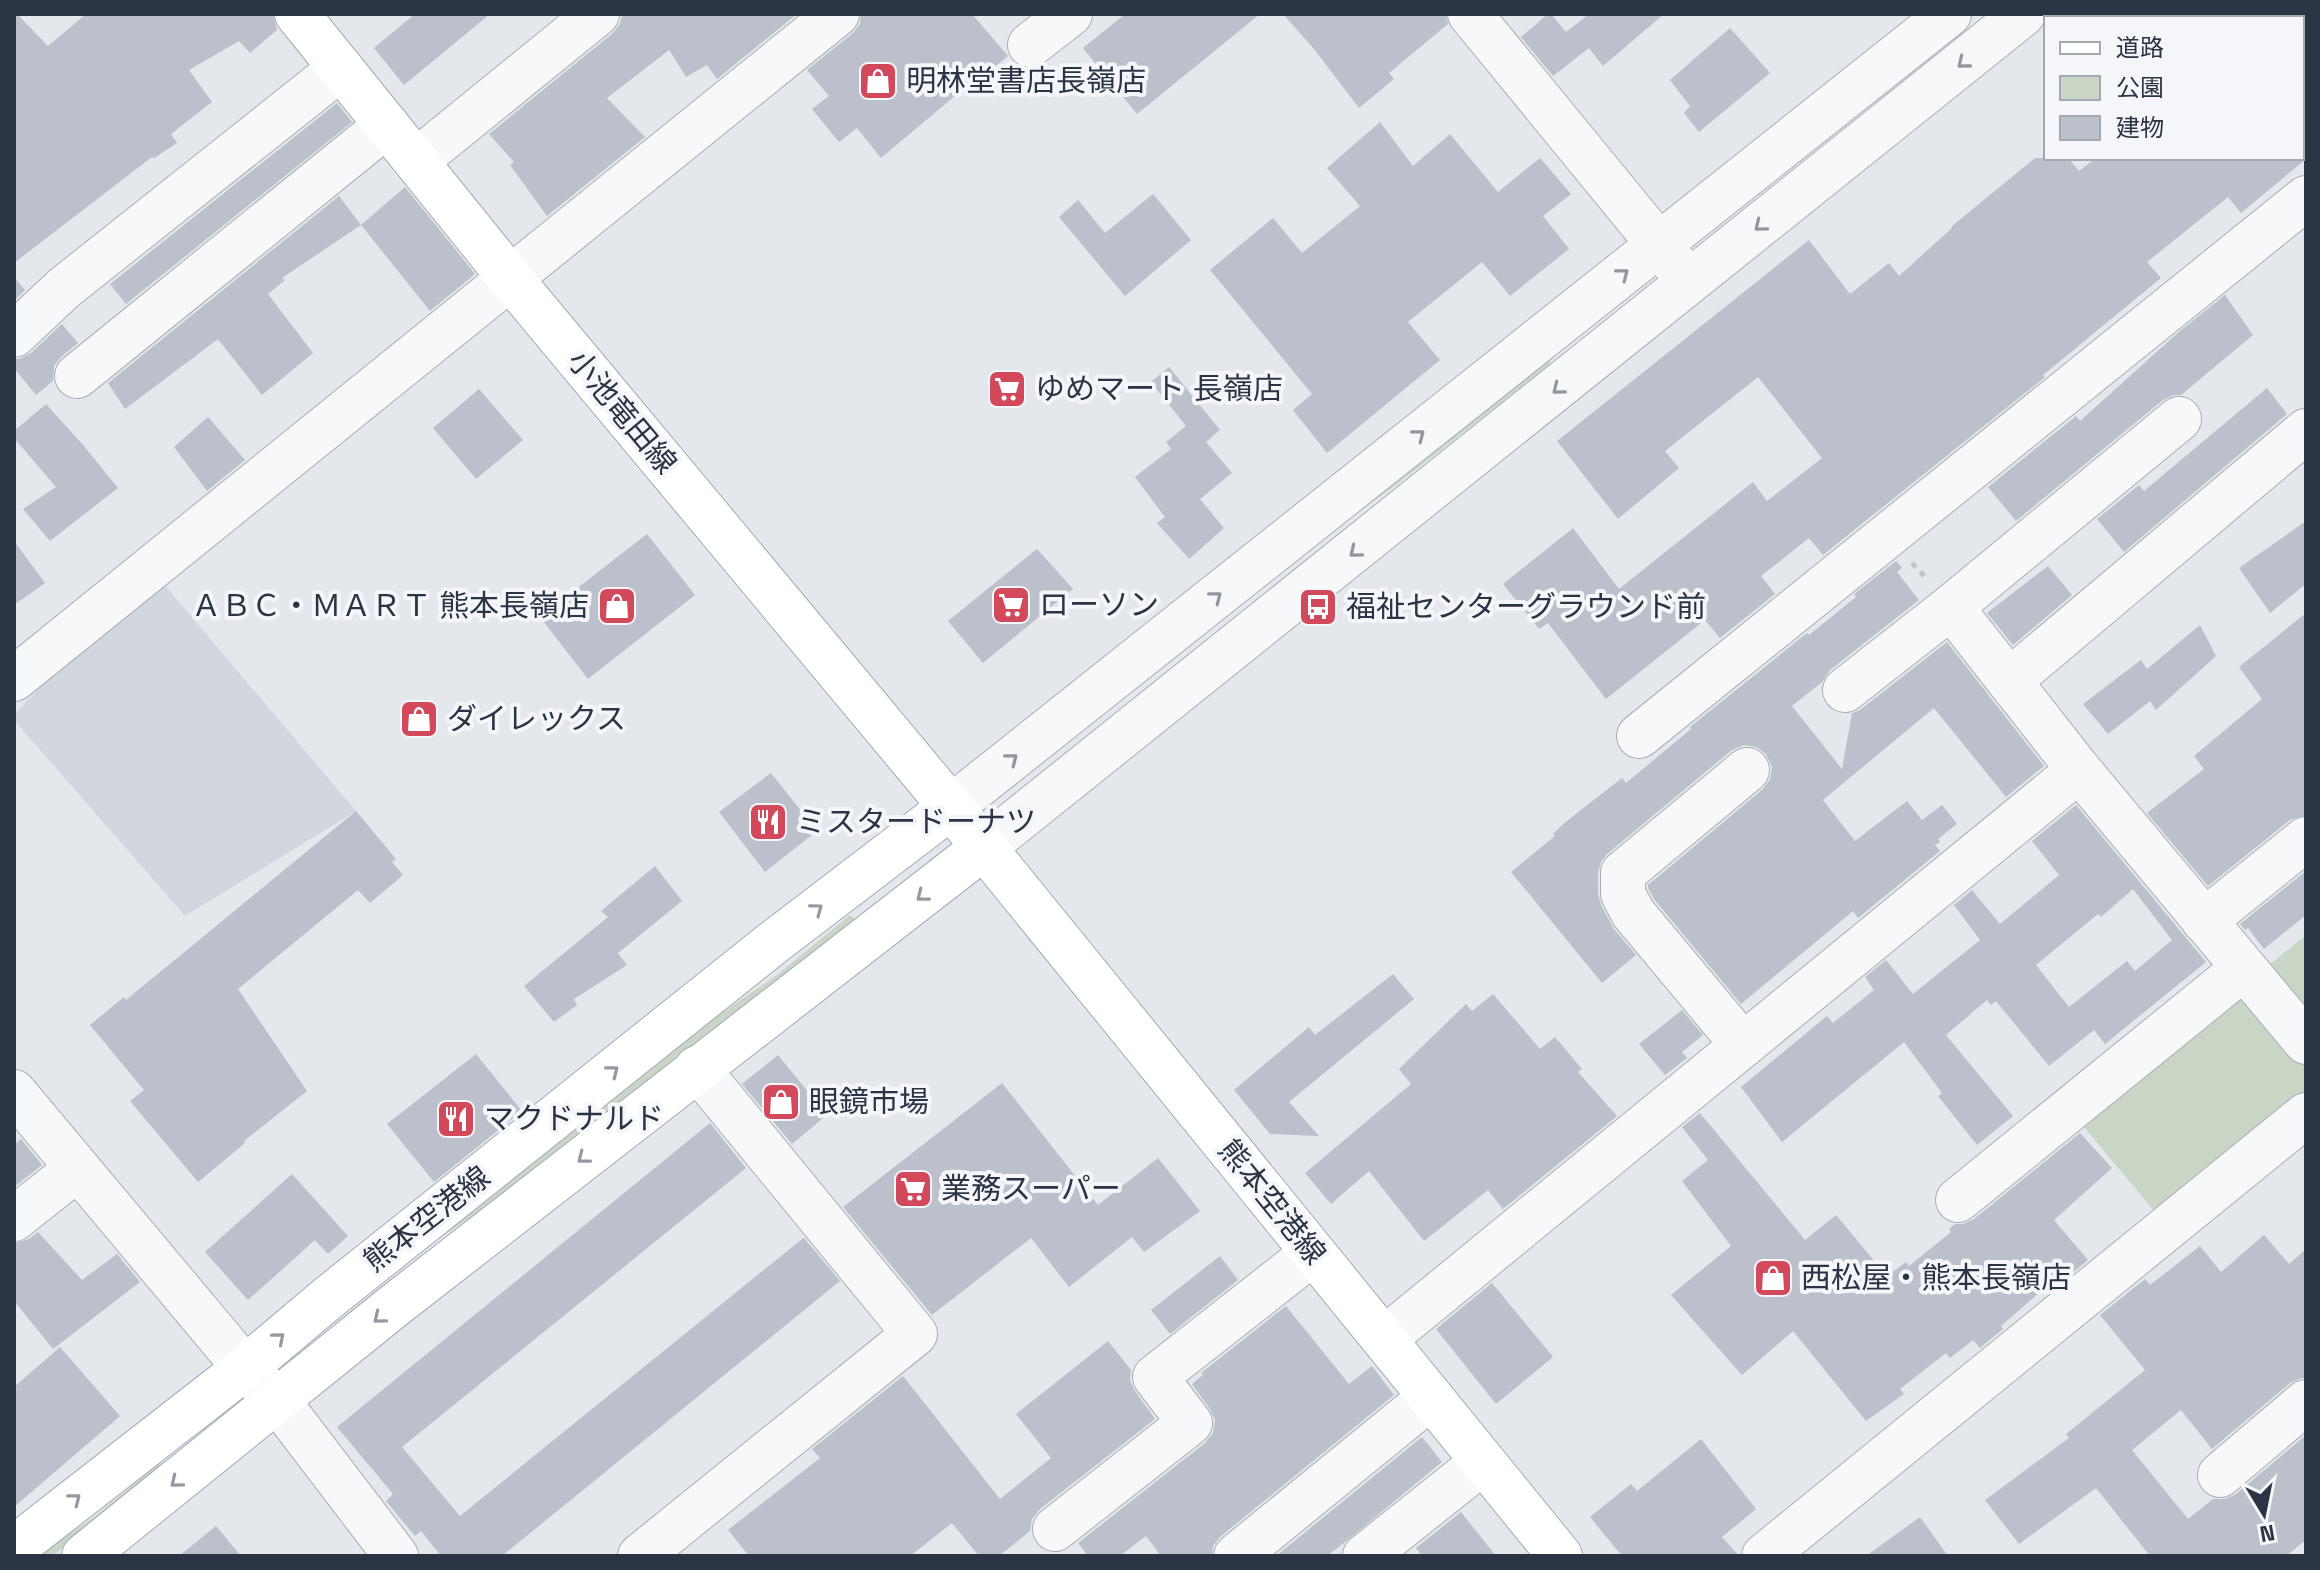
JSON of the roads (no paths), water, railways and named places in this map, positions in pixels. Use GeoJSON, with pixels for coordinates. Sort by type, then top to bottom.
{"type":"FeatureCollection","features":[{"type":"Feature","properties":{"kind":"main road","name":"小池竜田線"},"geometry":{"type":"LineString","coordinates":[[297,14],[510,278],[951,807]]}},
{"type":"Feature","properties":{"kind":"main road","name":"熊本空港線"},"geometry":{"type":"LineString","coordinates":[[14,1548],[245,1368],[328,1298],[774,942],[951,807],[1560,1556]]}},
{"type":"Feature","properties":{"kind":"main road","name":"熊本空港線"},"geometry":{"type":"LineString","coordinates":[[84,1556],[697,1068],[983,848]]}},
{"type":"Feature","properties":{"kind":"street"},"geometry":{"type":"LineString","coordinates":[[416,161],[597,14]]}},
{"type":"Feature","properties":{"kind":"street"},"geometry":{"type":"LineString","coordinates":[[14,679],[837,14]]}},
{"type":"Feature","properties":{"kind":"street"},"geometry":{"type":"LineString","coordinates":[[1030,45],[1070,14]]}},
{"type":"Feature","properties":{"kind":"street"},"geometry":{"type":"LineString","coordinates":[[951,807],[1949,14]]}},
{"type":"Feature","properties":{"kind":"street"},"geometry":{"type":"LineString","coordinates":[[983,848],[2023,14]]}},
{"type":"Feature","properties":{"kind":"street"},"geometry":{"type":"LineString","coordinates":[[1483,19],[1689,283]]}},
{"type":"Feature","properties":{"kind":"street"},"geometry":{"type":"LineString","coordinates":[[14,335],[64,288],[341,68]]}},
{"type":"Feature","properties":{"kind":"street"},"geometry":{"type":"LineString","coordinates":[[77,376],[387,125]]}},
{"type":"Feature","properties":{"kind":"street"},"geometry":{"type":"LineString","coordinates":[[1639,736],[2306,198]]}},
{"type":"Feature","properties":{"kind":"street"},"geometry":{"type":"LineString","coordinates":[[1845,690],[2179,419]]}},
{"type":"Feature","properties":{"kind":"street"},"geometry":{"type":"LineString","coordinates":[[2009,681],[2306,431]]}},
{"type":"Feature","properties":{"kind":"street"},"geometry":{"type":"LineString","coordinates":[[1951,607],[2079,770],[2306,1042]]}},
{"type":"Feature","properties":{"kind":"street"},"geometry":{"type":"LineString","coordinates":[[1743,1045],[1633,913],[1623,894],[1623,873],[1747,770]]}},
{"type":"Feature","properties":{"kind":"street"},"geometry":{"type":"LineString","coordinates":[[1384,1339],[2079,770]]}},
{"type":"Feature","properties":{"kind":"street"},"geometry":{"type":"LineString","coordinates":[[2204,921],[2306,839]]}},
{"type":"Feature","properties":{"kind":"street"},"geometry":{"type":"LineString","coordinates":[[1958,1200],[2244,968]]}},
{"type":"Feature","properties":{"kind":"street"},"geometry":{"type":"LineString","coordinates":[[640,1556],[915,1334],[697,1068]]}},
{"type":"Feature","properties":{"kind":"street"},"geometry":{"type":"LineString","coordinates":[[14,1092],[245,1368],[277,1400],[396,1556]]}},
{"type":"Feature","properties":{"kind":"street"},"geometry":{"type":"LineString","coordinates":[[1764,1556],[2306,1115]]}},
{"type":"Feature","properties":{"kind":"street"},"geometry":{"type":"LineString","coordinates":[[14,1219],[77,1169]]}},
{"type":"Feature","properties":{"kind":"street"},"geometry":{"type":"LineString","coordinates":[[1055,1529],[1190,1423],[1155,1377],[1313,1253]]}},
{"type":"Feature","properties":{"kind":"street"},"geometry":{"type":"LineString","coordinates":[[1236,1556],[1431,1397]]}},
{"type":"Feature","properties":{"kind":"street"},"geometry":{"type":"LineString","coordinates":[[2220,1475],[2306,1402]]}},
{"type":"Feature","properties":{"kind":"street"},"geometry":{"type":"LineString","coordinates":[[1365,1556],[1483,1462]]}},
{"type":"Feature","properties":{"kind":"place","name":"明林堂書店長嶺店"},"geometry":{"type":"Point","coordinates":[878,81]}},
{"type":"Feature","properties":{"kind":"place","name":"ゆめマート 長嶺店"},"geometry":{"type":"Point","coordinates":[1007,389]}},
{"type":"Feature","properties":{"kind":"place","name":"ローソン"},"geometry":{"type":"Point","coordinates":[1011,605]}},
{"type":"Feature","properties":{"kind":"place","name":"ＡＢＣ・ＭＡＲＴ 熊本長嶺店"},"geometry":{"type":"Point","coordinates":[617,606]}},
{"type":"Feature","properties":{"kind":"place","name":"福祉センターグラウンド前"},"geometry":{"type":"Point","coordinates":[1318,607]}},
{"type":"Feature","properties":{"kind":"place","name":"ダイレックス"},"geometry":{"type":"Point","coordinates":[419,719]}},
{"type":"Feature","properties":{"kind":"place","name":"ミスタードーナツ"},"geometry":{"type":"Point","coordinates":[768,822]}},
{"type":"Feature","properties":{"kind":"place","name":"眼鏡市場"},"geometry":{"type":"Point","coordinates":[781,1102]}},
{"type":"Feature","properties":{"kind":"place","name":"マクドナルド"},"geometry":{"type":"Point","coordinates":[456,1119]}},
{"type":"Feature","properties":{"kind":"place","name":"業務スーパー"},"geometry":{"type":"Point","coordinates":[913,1189]}},
{"type":"Feature","properties":{"kind":"place","name":"西松屋・熊本長嶺店"},"geometry":{"type":"Point","coordinates":[1773,1278]}}]}
